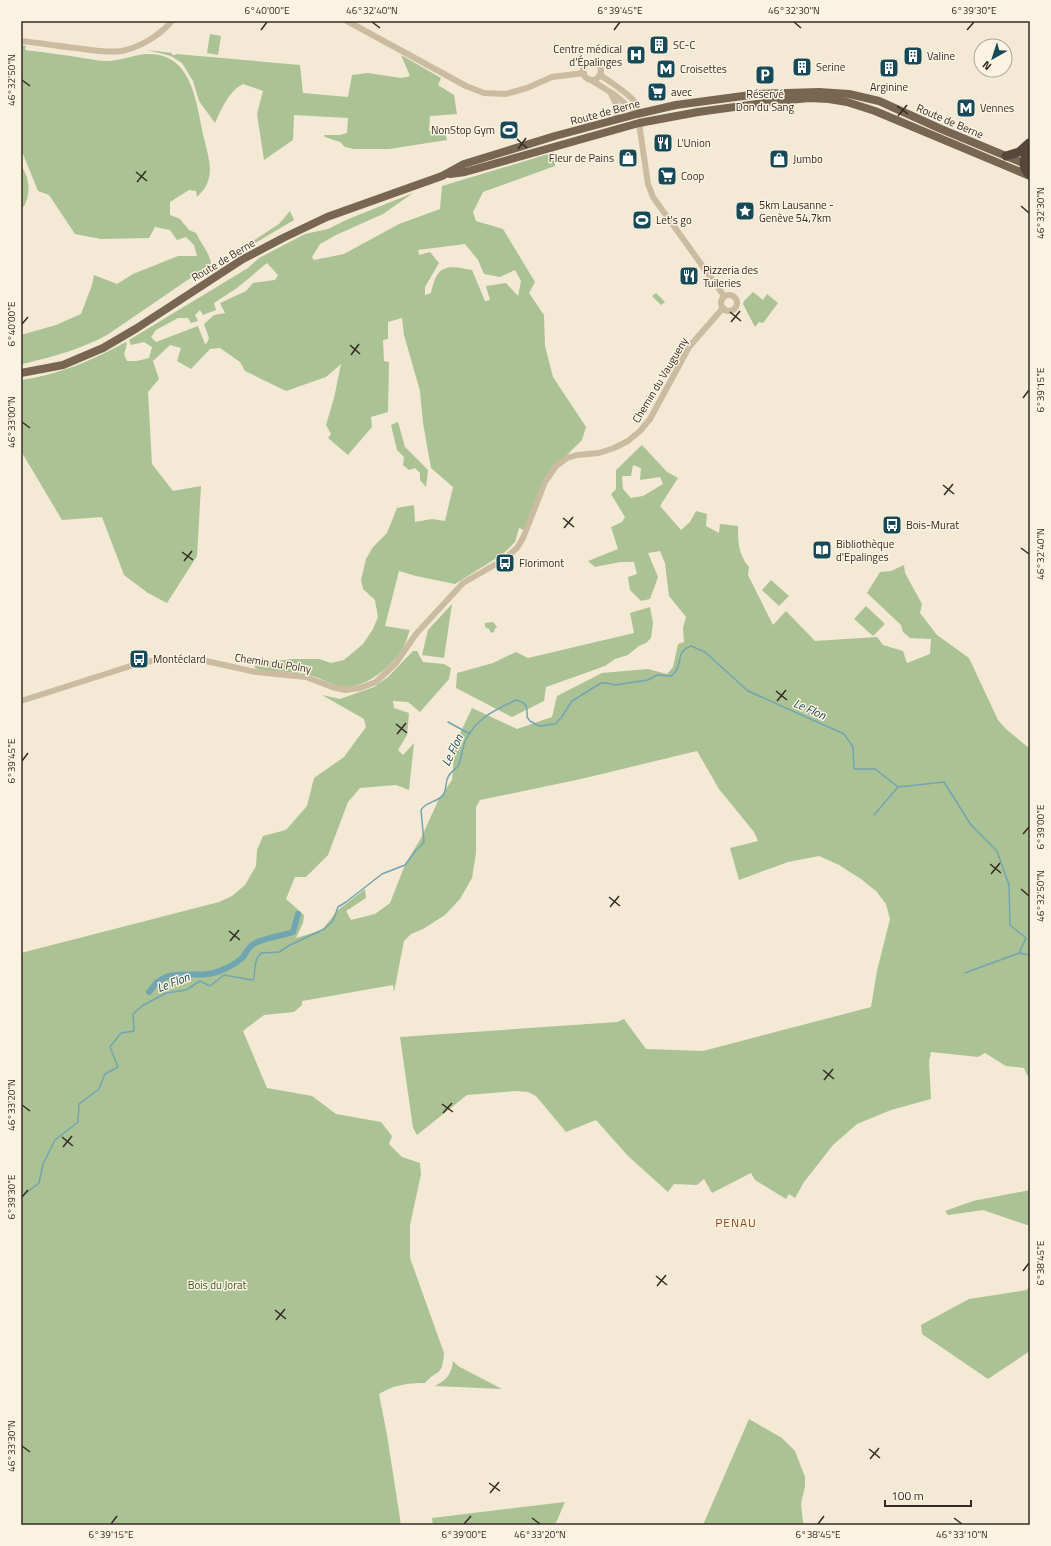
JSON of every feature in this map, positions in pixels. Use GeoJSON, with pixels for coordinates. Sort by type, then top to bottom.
{"type":"FeatureCollection","features":[{"type":"Feature","properties":{"kind":"highway"},"geometry":{"type":"LineString","coordinates":[[1006,156],[1019,152],[1030,142]]}},
{"type":"Feature","properties":{"kind":"highway"},"geometry":{"type":"LineString","coordinates":[[1030,142],[1026,171],[1030,176]]}},
{"type":"Feature","properties":{"kind":"main road","name":"Route de Berne"},"geometry":{"type":"LineString","coordinates":[[21,373],[53,368],[89,355],[125,335],[220,274],[283,238],[331,216],[442,176],[464,164],[549,138],[676,105],[747,95],[798,92],[844,93],[879,102],[1027,164]]}},
{"type":"Feature","properties":{"kind":"main road","name":"Route de Berne"},"geometry":{"type":"LineString","coordinates":[[442,176],[465,172],[639,123],[698,112],[809,98],[829,99],[852,103],[875,111],[1030,176]]}},
{"type":"Feature","properties":{"kind":"main road"},"geometry":{"type":"LineString","coordinates":[[637,114],[639,123]]}},
{"type":"Feature","properties":{"kind":"street"},"geometry":{"type":"LineString","coordinates":[[21,41],[92,50],[122,51],[154,37],[166,28],[172,21]]}},
{"type":"Feature","properties":{"kind":"street"},"geometry":{"type":"LineString","coordinates":[[346,21],[461,84],[484,93],[498,95],[516,92],[552,77],[584,73]]}},
{"type":"Feature","properties":{"kind":"street"},"geometry":{"type":"LineString","coordinates":[[592,80],[597,78],[601,71],[600,66],[594,62],[590,62],[585,66],[584,73],[586,78],[609,90],[637,114]]}},
{"type":"Feature","properties":{"kind":"street"},"geometry":{"type":"LineString","coordinates":[[600,75],[619,88],[636,104],[638,108],[637,114]]}},
{"type":"Feature","properties":{"kind":"street"},"geometry":{"type":"LineString","coordinates":[[609,90],[618,108],[616,120]]}},
{"type":"Feature","properties":{"kind":"street"},"geometry":{"type":"LineString","coordinates":[[639,123],[648,184],[653,197],[724,296]]}},
{"type":"Feature","properties":{"kind":"street"},"geometry":{"type":"LineString","coordinates":[[732,295],[736,298],[738,303],[736,308],[732,311],[727,311],[723,308],[721,300],[724,296],[732,295]]}},
{"type":"Feature","properties":{"kind":"street","name":"Chemin du Vaugueny"},"geometry":{"type":"LineString","coordinates":[[517,548],[523,538],[545,482],[552,470],[567,458],[599,453],[614,448],[625,443],[640,431],[650,419],[689,347],[723,308]]}},
{"type":"Feature","properties":{"kind":"street","name":"Chemin du Polny"},"geometry":{"type":"LineString","coordinates":[[21,700],[143,662],[173,659],[206,661],[256,672],[306,677],[332,687],[353,690],[376,682],[396,663],[416,634],[463,583],[503,560],[517,548]]}},
{"type":"Feature","properties":{"kind":"green space"},"geometry":{"type":"Polygon","coordinates":[[[210,34],[221,36],[218,55],[207,53],[210,34]]]}},
{"type":"Feature","properties":{"kind":"green space"},"geometry":{"type":"Polygon","coordinates":[[[21,45],[26,46],[25,50],[104,61],[112,61],[146,54],[162,56],[174,61],[183,70],[190,82],[195,96],[210,169],[207,183],[197,197],[196,191],[189,190],[170,202],[170,215],[180,219],[189,230],[196,233],[207,252],[211,264],[107,335],[68,352],[21,364],[21,335],[56,325],[81,314],[92,285],[94,275],[117,284],[133,274],[178,256],[197,256],[194,245],[186,237],[177,240],[170,230],[155,227],[149,238],[101,239],[75,234],[49,195],[38,191],[21,149],[21,45]]]}},
{"type":"Feature","properties":{"kind":"green space"},"geometry":{"type":"Polygon","coordinates":[[[147,50],[172,53],[172,55],[176,54],[300,65],[303,93],[348,97],[352,75],[368,73],[401,78],[410,76],[401,55],[441,78],[438,85],[454,95],[457,114],[430,116],[429,131],[445,131],[447,140],[389,149],[354,149],[345,147],[340,142],[325,137],[324,135],[340,135],[347,133],[348,118],[294,115],[293,140],[264,160],[257,114],[263,91],[243,84],[238,87],[229,96],[215,123],[199,101],[193,81],[182,63],[171,56],[147,50]]]}},
{"type":"Feature","properties":{"kind":"green space"},"geometry":{"type":"Polygon","coordinates":[[[555,152],[555,166],[483,192],[473,212],[476,221],[503,229],[535,282],[529,293],[544,315],[545,346],[553,377],[586,427],[582,440],[552,470],[524,530],[519,528],[515,542],[503,554],[455,584],[399,571],[385,626],[410,630],[405,644],[400,652],[386,669],[377,676],[357,685],[348,687],[338,686],[316,677],[303,674],[260,670],[255,668],[254,664],[293,659],[319,659],[331,663],[344,660],[363,644],[373,629],[378,617],[375,600],[363,589],[361,580],[366,559],[373,547],[387,533],[397,508],[414,505],[415,522],[432,519],[445,521],[453,487],[431,468],[423,423],[420,391],[404,335],[402,318],[388,322],[388,339],[383,340],[384,361],[389,362],[388,412],[371,417],[372,427],[348,455],[328,438],[331,434],[326,425],[334,398],[341,364],[326,377],[286,391],[245,371],[240,362],[220,348],[210,349],[191,369],[177,361],[181,348],[170,345],[153,361],[159,379],[148,392],[152,464],[173,491],[201,486],[197,556],[167,603],[148,593],[124,575],[102,517],[62,520],[21,451],[21,380],[49,374],[75,366],[126,342],[127,344],[124,354],[127,361],[137,361],[149,358],[152,347],[144,342],[131,345],[129,340],[248,268],[259,258],[305,234],[328,229],[346,220],[413,193],[383,214],[336,235],[320,244],[312,257],[314,260],[344,254],[399,224],[440,209],[442,186],[555,152]],[[465,244],[418,250],[419,255],[430,252],[439,263],[425,287],[425,295],[431,293],[436,276],[440,272],[450,267],[456,267],[472,270],[485,301],[490,300],[486,286],[506,283],[518,296],[521,281],[515,270],[500,277],[484,274],[478,260],[465,244]],[[267,263],[237,288],[214,303],[216,310],[203,315],[200,310],[195,315],[198,321],[191,323],[188,318],[178,318],[156,330],[151,337],[156,342],[198,326],[205,344],[207,343],[209,338],[204,324],[214,315],[225,313],[220,303],[246,291],[253,283],[275,280],[278,275],[267,263]]]}},
{"type":"Feature","properties":{"kind":"green space"},"geometry":{"type":"Polygon","coordinates":[[[21,165],[28,182],[28,194],[25,205],[21,210],[21,165]]]}},
{"type":"Feature","properties":{"kind":"green space"},"geometry":{"type":"Polygon","coordinates":[[[290,211],[294,220],[240,252],[239,250],[279,224],[290,211]]]}},
{"type":"Feature","properties":{"kind":"green space"},"geometry":{"type":"Polygon","coordinates":[[[753,292],[763,300],[767,294],[778,303],[763,323],[759,322],[755,327],[743,304],[753,292]]]}},
{"type":"Feature","properties":{"kind":"green space"},"geometry":{"type":"Polygon","coordinates":[[[656,293],[665,302],[661,305],[652,296],[656,293]]]}},
{"type":"Feature","properties":{"kind":"green space"},"geometry":{"type":"Polygon","coordinates":[[[398,422],[405,447],[428,470],[426,487],[420,480],[420,473],[415,468],[409,470],[403,465],[404,457],[397,450],[391,425],[398,422]]]}},
{"type":"Feature","properties":{"kind":"green space","name":"Bois du Jorat"},"geometry":{"type":"Polygon","coordinates":[[[642,445],[667,472],[678,478],[660,506],[681,530],[690,522],[696,511],[707,514],[706,526],[719,533],[720,524],[738,526],[739,548],[745,562],[749,567],[748,575],[773,625],[786,611],[815,641],[877,637],[883,645],[903,651],[907,663],[930,654],[931,639],[910,638],[903,632],[901,625],[867,593],[880,572],[891,571],[904,565],[905,573],[922,604],[920,613],[937,635],[969,658],[998,720],[1006,729],[1030,749],[1030,1076],[1027,1075],[1024,1068],[1006,1066],[985,1053],[978,1057],[931,1052],[929,1061],[931,1099],[891,1110],[857,1124],[833,1145],[804,1182],[795,1198],[789,1194],[786,1199],[755,1180],[751,1173],[712,1193],[704,1179],[697,1185],[674,1184],[668,1192],[628,1156],[596,1120],[566,1132],[536,1096],[528,1092],[515,1091],[467,1095],[417,1135],[413,1128],[400,1037],[617,1022],[624,1019],[646,1049],[703,1051],[871,1007],[877,971],[890,919],[886,904],[876,891],[839,865],[819,856],[788,862],[739,880],[730,848],[758,841],[754,832],[719,789],[697,751],[581,779],[480,800],[476,807],[476,853],[472,878],[460,899],[445,915],[423,929],[411,934],[404,941],[394,992],[393,985],[302,1001],[302,1005],[294,1012],[264,1015],[243,1031],[267,1088],[312,1096],[336,1114],[381,1122],[392,1136],[389,1144],[402,1157],[420,1163],[421,1174],[410,1225],[410,1258],[444,1353],[441,1370],[429,1378],[425,1383],[401,1385],[390,1388],[379,1394],[401,1525],[21,1525],[21,953],[219,902],[232,896],[245,885],[256,866],[257,850],[263,836],[286,830],[307,806],[314,778],[344,757],[366,727],[364,719],[322,695],[340,699],[374,687],[388,677],[413,651],[417,651],[423,662],[444,664],[451,668],[449,679],[420,712],[408,702],[393,701],[394,708],[409,713],[407,735],[398,750],[403,755],[414,743],[409,790],[396,785],[360,788],[348,802],[328,855],[306,877],[295,877],[286,899],[304,915],[303,923],[296,938],[322,930],[338,910],[365,889],[366,898],[346,911],[351,920],[375,914],[390,903],[405,865],[421,838],[438,801],[452,780],[455,744],[472,708],[517,729],[552,717],[557,696],[602,673],[648,669],[667,674],[673,667],[678,644],[684,642],[683,628],[686,617],[669,596],[665,563],[660,551],[648,553],[658,577],[650,599],[641,601],[630,590],[628,577],[637,574],[634,562],[620,562],[595,567],[588,561],[618,549],[611,527],[622,522],[625,517],[611,494],[616,489],[616,470],[642,445]],[[633,465],[631,476],[622,476],[623,489],[631,498],[643,496],[663,484],[660,477],[640,480],[641,468],[633,465]]]}},
{"type":"Feature","properties":{"kind":"green space"},"geometry":{"type":"Polygon","coordinates":[[[771,580],[789,596],[779,606],[762,590],[771,580]]]}},
{"type":"Feature","properties":{"kind":"green space"},"geometry":{"type":"Polygon","coordinates":[[[452,604],[444,658],[422,655],[428,630],[452,604]]]}},
{"type":"Feature","properties":{"kind":"green space"},"geometry":{"type":"Polygon","coordinates":[[[866,606],[885,624],[873,636],[854,619],[866,606]]]}},
{"type":"Feature","properties":{"kind":"green space"},"geometry":{"type":"Polygon","coordinates":[[[650,607],[653,623],[651,638],[646,643],[639,646],[628,655],[615,659],[605,666],[546,687],[544,701],[512,717],[456,688],[457,673],[493,663],[516,652],[528,658],[634,633],[630,613],[650,607]]]}},
{"type":"Feature","properties":{"kind":"green space"},"geometry":{"type":"Polygon","coordinates":[[[493,622],[497,627],[494,630],[495,631],[491,633],[489,629],[485,627],[485,623],[493,622]]]}},
{"type":"Feature","properties":{"kind":"green space"},"geometry":{"type":"Polygon","coordinates":[[[1030,1190],[1030,1226],[983,1210],[948,1215],[945,1211],[973,1201],[1030,1190]]]}},
{"type":"Feature","properties":{"kind":"green space"},"geometry":{"type":"Polygon","coordinates":[[[1030,1282],[1030,1351],[988,1379],[922,1334],[921,1325],[969,1299],[1027,1290],[1030,1282]]]}},
{"type":"Feature","properties":{"kind":"green space"},"geometry":{"type":"Polygon","coordinates":[[[453,1361],[458,1366],[502,1389],[435,1386],[448,1376],[453,1361]]]}},
{"type":"Feature","properties":{"kind":"green space"},"geometry":{"type":"Polygon","coordinates":[[[749,1419],[782,1438],[795,1451],[805,1477],[805,1486],[801,1504],[803,1522],[805,1525],[703,1525],[749,1419]]]}},
{"type":"Feature","properties":{"kind":"green space"},"geometry":{"type":"Polygon","coordinates":[[[565,1502],[555,1525],[433,1525],[432,1518],[565,1502]]]}},
{"type":"Feature","properties":{"kind":"waterway","name":"Le Flon"},"geometry":{"type":"LineString","coordinates":[[21,1197],[39,1183],[43,1164],[55,1140],[78,1122],[79,1104],[99,1089],[105,1074],[118,1067],[110,1047],[121,1033],[134,1031],[133,1014],[142,1006],[166,993],[186,990],[200,981],[210,986],[224,975],[252,980],[254,978],[256,962],[261,953],[279,952],[290,945],[324,929],[333,921],[338,907],[382,874],[405,865],[424,842],[421,810],[426,805],[441,798],[445,791],[449,775],[458,766],[466,739],[476,725],[488,715],[516,700],[522,702],[526,706],[527,717],[530,721],[539,726],[555,724],[561,718],[572,701],[601,683],[615,685],[648,680],[657,675],[671,676],[678,668],[682,652],[691,646],[705,652],[748,691],[844,734],[853,747],[854,769],[875,769],[898,787],[944,782],[971,825],[997,851],[1009,885],[1010,925],[1026,938],[1019,953],[1030,955]]}},
{"type":"Feature","properties":{"kind":"waterway"},"geometry":{"type":"LineString","coordinates":[[448,722],[470,734]]}},
{"type":"Feature","properties":{"kind":"waterway"},"geometry":{"type":"LineString","coordinates":[[874,815],[898,787]]}},
{"type":"Feature","properties":{"kind":"waterway"},"geometry":{"type":"LineString","coordinates":[[149,992],[165,977],[172,975],[199,975],[228,968],[241,959],[252,945],[266,939],[293,932],[298,914]]}},
{"type":"Feature","properties":{"kind":"waterway"},"geometry":{"type":"LineString","coordinates":[[965,973],[1019,953]]}},
{"type":"Feature","properties":{"kind":"place","name":"SC-C"},"geometry":{"type":"Point","coordinates":[659,45]}},
{"type":"Feature","properties":{"kind":"place","name":"Centre médical d'Épalinges"},"geometry":{"type":"Point","coordinates":[636,55]}},
{"type":"Feature","properties":{"kind":"place","name":"Valine"},"geometry":{"type":"Point","coordinates":[913,56]}},
{"type":"Feature","properties":{"kind":"place","name":"Serine"},"geometry":{"type":"Point","coordinates":[802,67]}},
{"type":"Feature","properties":{"kind":"place","name":"Arginine"},"geometry":{"type":"Point","coordinates":[889,68]}},
{"type":"Feature","properties":{"kind":"place","name":"Croisettes"},"geometry":{"type":"Point","coordinates":[666,69]}},
{"type":"Feature","properties":{"kind":"place","name":"Réservé Don du Sang"},"geometry":{"type":"Point","coordinates":[765,75]}},
{"type":"Feature","properties":{"kind":"place","name":"avec"},"geometry":{"type":"Point","coordinates":[657,92]}},
{"type":"Feature","properties":{"kind":"place","name":"Vennes"},"geometry":{"type":"Point","coordinates":[966,108]}},
{"type":"Feature","properties":{"kind":"place","name":"NonStop Gym"},"geometry":{"type":"Point","coordinates":[509,130]}},
{"type":"Feature","properties":{"kind":"place","name":"L'Union"},"geometry":{"type":"Point","coordinates":[663,143]}},
{"type":"Feature","properties":{"kind":"place","name":"Fleur de Pains"},"geometry":{"type":"Point","coordinates":[628,158]}},
{"type":"Feature","properties":{"kind":"place","name":"Jumbo"},"geometry":{"type":"Point","coordinates":[779,159]}},
{"type":"Feature","properties":{"kind":"place","name":"Coop"},"geometry":{"type":"Point","coordinates":[667,176]}},
{"type":"Feature","properties":{"kind":"place","name":"5km Lausanne - Genève 54,7km"},"geometry":{"type":"Point","coordinates":[745,211]}},
{"type":"Feature","properties":{"kind":"place","name":"Let's go"},"geometry":{"type":"Point","coordinates":[642,220]}},
{"type":"Feature","properties":{"kind":"place","name":"Pizzeria des Tuileries"},"geometry":{"type":"Point","coordinates":[689,276]}},
{"type":"Feature","properties":{"kind":"place","name":"Bois-Murat"},"geometry":{"type":"Point","coordinates":[892,525]}},
{"type":"Feature","properties":{"kind":"place","name":"Bibliothèque d'Epalinges"},"geometry":{"type":"Point","coordinates":[822,550]}},
{"type":"Feature","properties":{"kind":"place","name":"Florimont"},"geometry":{"type":"Point","coordinates":[505,563]}},
{"type":"Feature","properties":{"kind":"place","name":"Montéclard"},"geometry":{"type":"Point","coordinates":[139,659]}},
{"type":"Feature","properties":{"kind":"district","name":"PENAU"},"geometry":{"type":"Point","coordinates":[736,1222]}}]}
